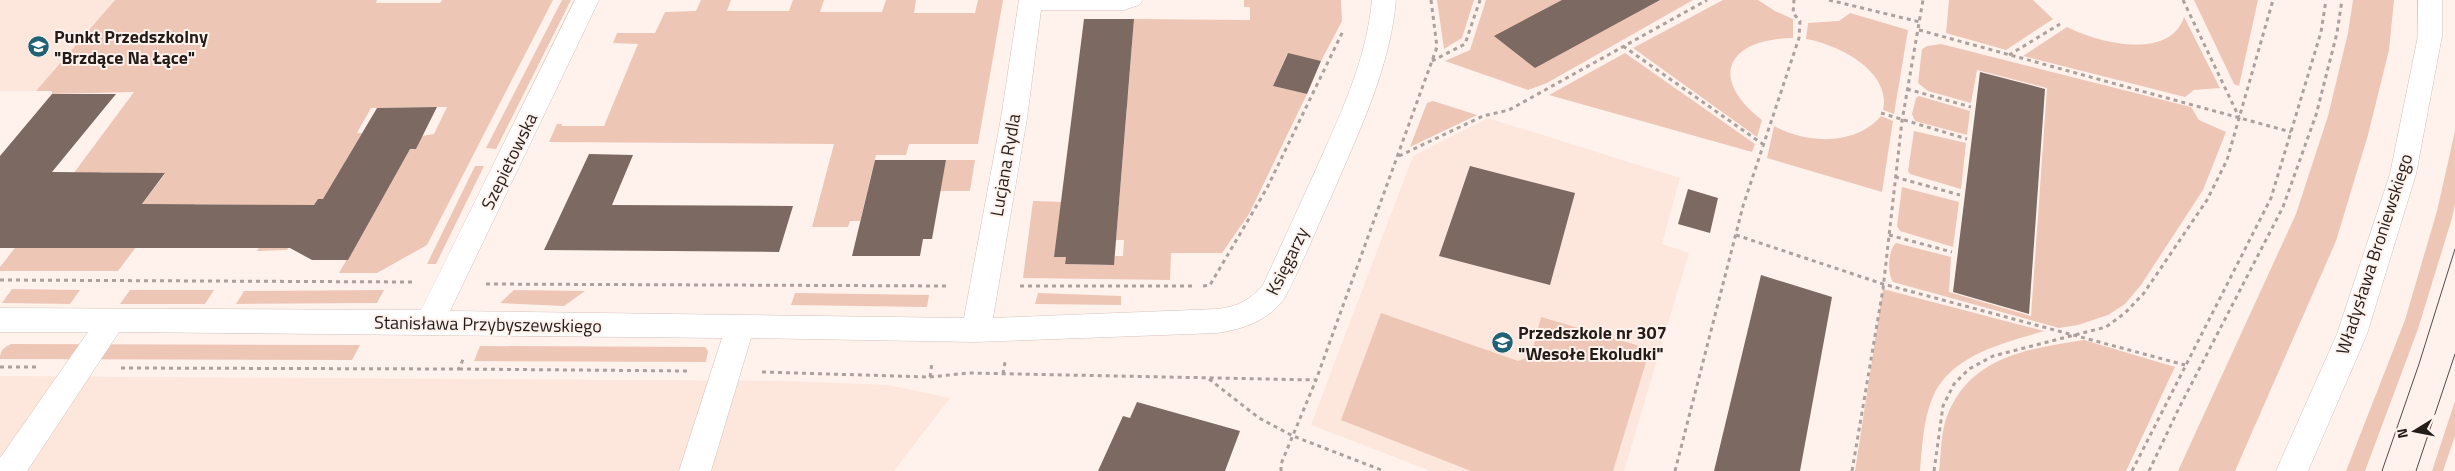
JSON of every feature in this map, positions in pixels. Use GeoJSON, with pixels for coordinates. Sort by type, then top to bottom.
{"type":"FeatureCollection","features":[{"type":"Feature","properties":{"kind":"street","name":"Szepietowska"},"geometry":{"type":"LineString","coordinates":[[430,322],[587,0]]}},
{"type":"Feature","properties":{"kind":"street"},"geometry":{"type":"LineString","coordinates":[[1031,1],[1124,2],[1131,0]]}},
{"type":"Feature","properties":{"kind":"street","name":"Księgarzy"},"geometry":{"type":"LineString","coordinates":[[976,330],[1217,321],[1237,318],[1265,304],[1274,291],[1327,176],[1372,71],[1383,18],[1384,0]]}},
{"type":"Feature","properties":{"kind":"street","name":"Władysława Broniewskiego"},"geometry":{"type":"LineString","coordinates":[[2292,471],[2352,334],[2403,174],[2430,36],[2430,0]]}},
{"type":"Feature","properties":{"kind":"street","name":"Lucjana Rydla"},"geometry":{"type":"LineString","coordinates":[[976,330],[1014,118],[1031,1]]}},
{"type":"Feature","properties":{"kind":"street"},"geometry":{"type":"LineString","coordinates":[[9,471],[111,321]]}},
{"type":"Feature","properties":{"kind":"street","name":"Stanisława Przybyszewskiego"},"geometry":{"type":"LineString","coordinates":[[5,327],[111,321],[430,322],[976,330]]}},
{"type":"Feature","properties":{"kind":"street"},"geometry":{"type":"LineString","coordinates":[[695,471],[740,327]]}},
{"type":"Feature","properties":{"kind":"path"},"geometry":{"type":"LineString","coordinates":[[1431,61],[1465,44],[1480,0]]}},
{"type":"Feature","properties":{"kind":"path"},"geometry":{"type":"LineString","coordinates":[[1398,156],[1483,116],[1509,110],[1707,0]]}},
{"type":"Feature","properties":{"kind":"path"},"geometry":{"type":"LineString","coordinates":[[1675,471],[1743,206],[1799,38],[1800,21],[1794,13],[1794,0]]}},
{"type":"Feature","properties":{"kind":"path"},"geometry":{"type":"LineString","coordinates":[[1829,0],[1920,22]]}},
{"type":"Feature","properties":{"kind":"path"},"geometry":{"type":"LineString","coordinates":[[1852,471],[1883,284],[1902,122],[1923,0]]}},
{"type":"Feature","properties":{"kind":"path"},"geometry":{"type":"LineString","coordinates":[[2183,0],[2239,117]]}},
{"type":"Feature","properties":{"kind":"path"},"geometry":{"type":"LineString","coordinates":[[1934,471],[1943,406],[1954,384],[1969,369],[1993,356],[2106,327],[2125,313],[2144,294],[2207,200],[2227,160],[2273,0]]}},
{"type":"Feature","properties":{"kind":"path"},"geometry":{"type":"LineString","coordinates":[[2132,471],[2271,198],[2321,32],[2326,0]]}},
{"type":"Feature","properties":{"kind":"path"},"geometry":{"type":"LineString","coordinates":[[2149,471],[2179,408],[2283,207],[2316,115],[2337,33],[2342,0]]}},
{"type":"Feature","properties":{"kind":"path"},"geometry":{"type":"LineString","coordinates":[[2009,56],[2060,24]]}},
{"type":"Feature","properties":{"kind":"path"},"geometry":{"type":"LineString","coordinates":[[1017,286],[1210,285],[1267,188],[1344,30]]}},
{"type":"Feature","properties":{"kind":"path"},"geometry":{"type":"LineString","coordinates":[[1919,30],[2291,132]]}},
{"type":"Feature","properties":{"kind":"path"},"geometry":{"type":"LineString","coordinates":[[1623,46],[1764,145]]}},
{"type":"Feature","properties":{"kind":"path"},"geometry":{"type":"LineString","coordinates":[[1907,88],[1970,107]]}},
{"type":"Feature","properties":{"kind":"path"},"geometry":{"type":"LineString","coordinates":[[1881,113],[1902,122],[1966,139]]}},
{"type":"Feature","properties":{"kind":"path"},"geometry":{"type":"LineString","coordinates":[[1895,177],[1960,195]]}},
{"type":"Feature","properties":{"kind":"path"},"geometry":{"type":"LineString","coordinates":[[1736,235],[1883,284],[2185,365]]}},
{"type":"Feature","properties":{"kind":"path"},"geometry":{"type":"LineString","coordinates":[[1889,235],[1952,252]]}},
{"type":"Feature","properties":{"kind":"path"},"geometry":{"type":"LineString","coordinates":[[0,280],[953,286]]}},
{"type":"Feature","properties":{"kind":"path"},"geometry":{"type":"LineString","coordinates":[[0,367],[459,369],[498,284]]}},
{"type":"Feature","properties":{"kind":"path"},"geometry":{"type":"LineString","coordinates":[[1208,378],[1259,418],[1293,436],[1384,471]]}},
{"type":"Feature","properties":{"kind":"path"},"geometry":{"type":"LineString","coordinates":[[1280,471],[1281,464],[1316,380]]}},
{"type":"Feature","properties":{"kind":"shaded area","name":"Punkt Przedszkolny \"Brzdące Na Łące\""},"geometry":{"type":"Polygon","coordinates":[[[0,0],[115,0],[36,91],[0,91],[0,0]]]}},
{"type":"Feature","properties":{"kind":"shaded area"},"geometry":{"type":"Polygon","coordinates":[[[115,0],[377,0],[376,3],[440,3],[442,0],[553,0],[427,245],[377,273],[339,273],[381,199],[318,199],[287,250],[257,251],[259,247],[257,205],[195,204],[165,247],[136,247],[118,271],[0,271],[0,267],[36,221],[43,248],[109,248],[165,174],[101,172],[82,197],[56,197],[134,92],[52,94],[52,91],[36,91],[115,0]],[[447,107],[371,108],[357,133],[362,133],[345,162],[396,150],[416,149],[422,136],[434,134],[447,107]]]}},
{"type":"Feature","properties":{"kind":"shaded area"},"geometry":{"type":"Polygon","coordinates":[[[562,0],[571,0],[496,149],[486,148],[562,0]]]}},
{"type":"Feature","properties":{"kind":"shaded area"},"geometry":{"type":"Polygon","coordinates":[[[701,0],[731,0],[727,11],[789,11],[793,0],[824,0],[820,12],[882,12],[886,0],[916,0],[914,13],[975,13],[978,0],[1003,0],[978,144],[909,144],[906,155],[876,155],[860,221],[850,221],[848,227],[812,227],[834,144],[549,142],[557,124],[562,124],[562,126],[604,126],[638,44],[613,43],[617,33],[655,33],[665,12],[696,11],[701,0]]]}},
{"type":"Feature","properties":{"kind":"shaded area"},"geometry":{"type":"Polygon","coordinates":[[[1244,0],[1341,0],[1342,21],[1321,61],[1287,54],[1273,86],[1307,94],[1249,214],[1222,253],[1171,253],[1170,280],[1023,278],[1033,201],[1066,202],[1054,257],[1066,257],[1065,264],[1113,265],[1115,256],[1123,256],[1124,240],[1116,240],[1127,108],[1122,107],[1128,95],[1134,19],[1250,20],[1250,7],[1244,7],[1244,0]]]}},
{"type":"Feature","properties":{"kind":"shaded area"},"geometry":{"type":"Polygon","coordinates":[[[1437,0],[1474,0],[1462,38],[1444,49],[1437,0]]]}},
{"type":"Feature","properties":{"kind":"shaded area"},"geometry":{"type":"Polygon","coordinates":[[[1486,0],[1693,0],[1547,83],[1528,90],[1445,61],[1470,50],[1486,0]]]}},
{"type":"Feature","properties":{"kind":"shaded area"},"geometry":{"type":"Polygon","coordinates":[[[1723,0],[1758,0],[1775,11],[1793,19],[1793,38],[1771,40],[1753,45],[1740,53],[1732,63],[1730,75],[1734,89],[1745,104],[1762,120],[1757,137],[1633,48],[1723,0]]]}},
{"type":"Feature","properties":{"kind":"shaded area"},"geometry":{"type":"Polygon","coordinates":[[[1949,0],[2033,0],[2053,19],[2006,50],[1946,33],[1949,0]]]}},
{"type":"Feature","properties":{"kind":"shaded area"},"geometry":{"type":"Polygon","coordinates":[[[2194,0],[2258,0],[2239,86],[2234,84],[2194,0]]]}},
{"type":"Feature","properties":{"kind":"shaded area"},"geometry":{"type":"Polygon","coordinates":[[[2353,0],[2394,0],[2389,50],[2368,135],[2336,241],[2235,471],[2178,471],[2296,214],[2328,116],[2348,33],[2353,0]]]}},
{"type":"Feature","properties":{"kind":"shaded area"},"geometry":{"type":"Polygon","coordinates":[[[1850,13],[1908,30],[1894,114],[1883,110],[1884,96],[1879,83],[1871,72],[1846,53],[1806,39],[1808,23],[1839,21],[1850,13]]]}},
{"type":"Feature","properties":{"kind":"shaded area"},"geometry":{"type":"Polygon","coordinates":[[[2184,17],[2220,88],[2194,90],[2185,97],[2023,56],[2067,27],[2080,33],[2114,42],[2149,44],[2164,39],[2176,31],[2184,17]]]}},
{"type":"Feature","properties":{"kind":"shaded area"},"geometry":{"type":"Polygon","coordinates":[[[1941,44],[2191,107],[2199,120],[2226,132],[2203,190],[2141,285],[2125,304],[2108,315],[2078,325],[2059,328],[1893,282],[1889,262],[1891,251],[1896,243],[1951,257],[1949,292],[2031,316],[2047,88],[1977,70],[1971,103],[1928,91],[1918,83],[1922,49],[1927,46],[1941,44]]]}},
{"type":"Feature","properties":{"kind":"shaded area"},"geometry":{"type":"Polygon","coordinates":[[[1625,53],[1755,144],[1752,152],[1549,95],[1625,53]]]}},
{"type":"Feature","properties":{"kind":"shaded area"},"geometry":{"type":"Polygon","coordinates":[[[1919,96],[1970,111],[1967,135],[1915,121],[1912,114],[1916,98],[1919,96]]]}},
{"type":"Feature","properties":{"kind":"shaded area"},"geometry":{"type":"Polygon","coordinates":[[[1433,101],[1477,115],[1410,147],[1427,103],[1433,101]]]}},
{"type":"Feature","properties":{"kind":"shaded area"},"geometry":{"type":"Polygon","coordinates":[[[1881,116],[1893,121],[1882,192],[1767,158],[1774,126],[1801,136],[1830,139],[1858,133],[1870,126],[1881,116]]]}},
{"type":"Feature","properties":{"kind":"shaded area","name":"Przedszkole nr 307 \"Wesołe Ekoludki\""},"geometry":{"type":"Polygon","coordinates":[[[1488,118],[1680,178],[1662,244],[1689,253],[1624,471],[1431,471],[1311,425],[1413,156],[1488,118]]]}},
{"type":"Feature","properties":{"kind":"shaded area"},"geometry":{"type":"Polygon","coordinates":[[[1914,131],[1966,143],[1961,189],[1910,174],[1908,171],[1914,131]]]}},
{"type":"Feature","properties":{"kind":"shaded area"},"geometry":{"type":"Polygon","coordinates":[[[2455,131],[2455,204],[2418,329],[2365,471],[2346,471],[2405,320],[2437,211],[2455,131]]]}},
{"type":"Feature","properties":{"kind":"shaded area"},"geometry":{"type":"Polygon","coordinates":[[[946,160],[975,160],[970,191],[940,191],[946,160]]]}},
{"type":"Feature","properties":{"kind":"shaded area"},"geometry":{"type":"Polygon","coordinates":[[[475,166],[484,166],[436,264],[427,264],[475,166]]]}},
{"type":"Feature","properties":{"kind":"shaded area"},"geometry":{"type":"Polygon","coordinates":[[[1902,187],[1959,202],[1953,247],[1900,231],[1897,226],[1902,187]]]}},
{"type":"Feature","properties":{"kind":"shaded area"},"geometry":{"type":"Polygon","coordinates":[[[12,289],[80,290],[70,304],[2,303],[12,289]]]}},
{"type":"Feature","properties":{"kind":"shaded area"},"geometry":{"type":"Polygon","coordinates":[[[1883,289],[2044,331],[1995,346],[1979,353],[1964,361],[1940,384],[1929,407],[1923,435],[1920,471],[1855,471],[1883,289]]]}},
{"type":"Feature","properties":{"kind":"shaded area"},"geometry":{"type":"Polygon","coordinates":[[[130,290],[214,290],[205,304],[120,304],[130,290]]]}},
{"type":"Feature","properties":{"kind":"shaded area"},"geometry":{"type":"Polygon","coordinates":[[[384,290],[377,303],[236,304],[244,291],[384,290]]]}},
{"type":"Feature","properties":{"kind":"shaded area"},"geometry":{"type":"Polygon","coordinates":[[[514,290],[585,291],[564,306],[500,303],[514,290]]]}},
{"type":"Feature","properties":{"kind":"shaded area"},"geometry":{"type":"Polygon","coordinates":[[[795,293],[929,295],[927,307],[791,305],[795,293]]]}},
{"type":"Feature","properties":{"kind":"shaded area"},"geometry":{"type":"Polygon","coordinates":[[[1038,293],[1121,296],[1121,305],[1035,304],[1038,293]]]}},
{"type":"Feature","properties":{"kind":"shaded area"},"geometry":{"type":"Polygon","coordinates":[[[1381,313],[1518,361],[1531,356],[1541,317],[1650,349],[1613,471],[1471,471],[1341,420],[1381,313]]]}},
{"type":"Feature","properties":{"kind":"shaded area"},"geometry":{"type":"Polygon","coordinates":[[[2084,340],[2175,367],[2126,471],[1939,471],[1945,422],[1955,400],[1967,383],[1983,370],[2001,360],[2020,353],[2041,347],[2084,340]]]}},
{"type":"Feature","properties":{"kind":"shaded area"},"geometry":{"type":"Polygon","coordinates":[[[11,344],[360,345],[352,360],[0,359],[2,350],[11,344]]]}},
{"type":"Feature","properties":{"kind":"shaded area"},"geometry":{"type":"Polygon","coordinates":[[[480,346],[705,347],[708,351],[706,362],[474,361],[480,346]]]}},
{"type":"Feature","properties":{"kind":"shaded area"},"geometry":{"type":"Polygon","coordinates":[[[0,376],[787,381],[888,385],[950,398],[894,471],[0,471],[0,376]]]}},
{"type":"Feature","properties":{"kind":"shaded area"},"geometry":{"type":"Polygon","coordinates":[[[2455,401],[2455,436],[2443,471],[2432,471],[2455,401]]]}},
{"type":"Feature","properties":{"kind":"building"},"geometry":{"type":"Polygon","coordinates":[[[1562,0],[1660,0],[1535,68],[1494,36],[1562,0]]]}},
{"type":"Feature","properties":{"kind":"building"},"geometry":{"type":"Polygon","coordinates":[[[1084,19],[1134,19],[1114,265],[1065,264],[1066,257],[1054,257],[1084,19]]]}},
{"type":"Feature","properties":{"kind":"building"},"geometry":{"type":"Polygon","coordinates":[[[1288,53],[1321,61],[1307,94],[1273,86],[1288,53]]]}},
{"type":"Feature","properties":{"kind":"building"},"geometry":{"type":"Polygon","coordinates":[[[1980,72],[2045,89],[2029,314],[1953,292],[1980,72]]]}},
{"type":"Feature","properties":{"kind":"building"},"geometry":{"type":"Polygon","coordinates":[[[52,94],[116,94],[52,172],[165,173],[142,204],[314,205],[318,199],[323,199],[377,108],[437,107],[416,149],[410,149],[348,260],[312,260],[290,248],[0,248],[0,156],[52,94]]]}},
{"type":"Feature","properties":{"kind":"building"},"geometry":{"type":"Polygon","coordinates":[[[589,154],[633,155],[612,205],[793,206],[779,252],[544,250],[589,154]]]}},
{"type":"Feature","properties":{"kind":"building"},"geometry":{"type":"Polygon","coordinates":[[[875,160],[946,160],[932,239],[923,239],[920,256],[852,256],[875,160]]]}},
{"type":"Feature","properties":{"kind":"building"},"geometry":{"type":"Polygon","coordinates":[[[1470,166],[1575,193],[1550,285],[1439,256],[1470,166]]]}},
{"type":"Feature","properties":{"kind":"building"},"geometry":{"type":"Polygon","coordinates":[[[1688,189],[1718,198],[1710,233],[1678,224],[1688,189]]]}},
{"type":"Feature","properties":{"kind":"building"},"geometry":{"type":"Polygon","coordinates":[[[1761,275],[1832,297],[1800,471],[1714,471],[1761,275]]]}},
{"type":"Feature","properties":{"kind":"building"},"geometry":{"type":"Polygon","coordinates":[[[1137,402],[1240,431],[1225,471],[1098,471],[1123,416],[1130,418],[1137,402]]]}},
{"type":"Feature","properties":{"kind":"tram line"},"geometry":{"type":"LineString","coordinates":[[2382,471],[2419,364],[2455,249]]}},
{"type":"Feature","properties":{"kind":"tram line"},"geometry":{"type":"LineString","coordinates":[[2416,471],[2455,354]]}},
{"type":"Feature","properties":{"kind":"place","name":"Punkt Przedszkolny \"Brzdące Na Łące\""},"geometry":{"type":"Point","coordinates":[38,46]}},
{"type":"Feature","properties":{"kind":"place","name":"Przedszkole nr 307 \"Wesołe Ekoludki\""},"geometry":{"type":"Point","coordinates":[1502,342]}}]}
